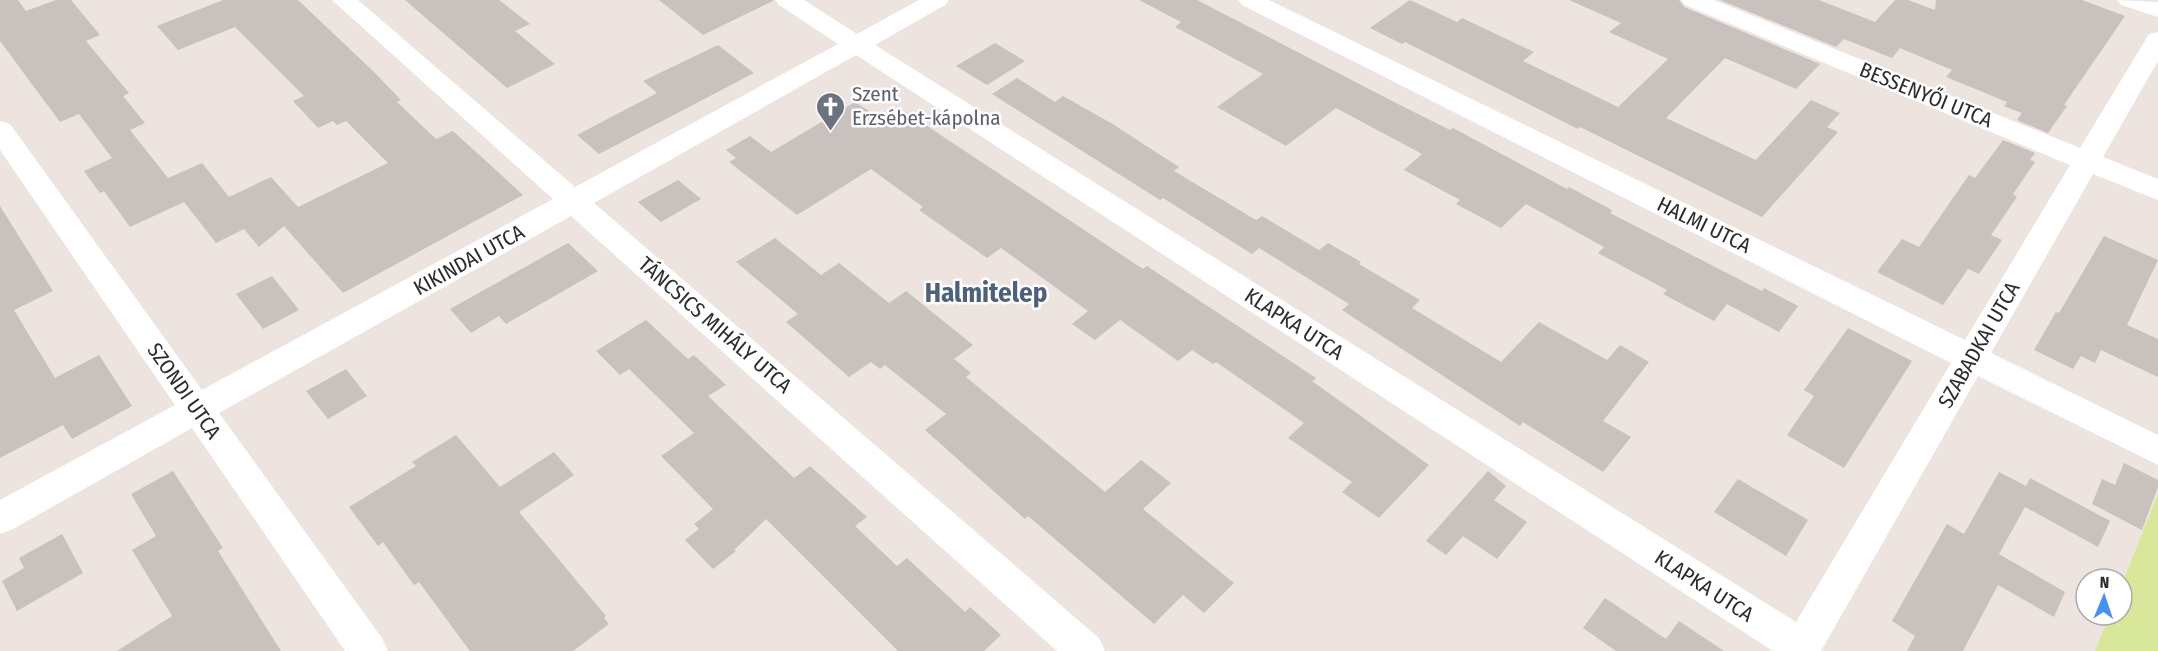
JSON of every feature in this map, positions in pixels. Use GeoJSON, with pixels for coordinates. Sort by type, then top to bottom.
{"type":"FeatureCollection","features":[{"type":"Feature","properties":{"kind":"street","name":"TÁNCSICS MIHÁLY UTCA"},"geometry":{"type":"LineString","coordinates":[[344,0],[1085,651]]}},
{"type":"Feature","properties":{"kind":"street","name":"KLAPKA UTCA"},"geometry":{"type":"LineString","coordinates":[[787,0],[1801,650]]}},
{"type":"Feature","properties":{"kind":"street","name":"KIKINDAI UTCA"},"geometry":{"type":"LineString","coordinates":[[0,518],[198,411],[937,0]]}},
{"type":"Feature","properties":{"kind":"street","name":"HALMI UTCA"},"geometry":{"type":"LineString","coordinates":[[1250,0],[2158,451]]}},
{"type":"Feature","properties":{"kind":"street","name":"BESSENYŐI UTCA"},"geometry":{"type":"LineString","coordinates":[[1694,0],[2158,190]]}},
{"type":"Feature","properties":{"kind":"street"},"geometry":{"type":"LineString","coordinates":[[2129,0],[2158,10]]}},
{"type":"Feature","properties":{"kind":"street","name":"SZABADKAI UTCA"},"geometry":{"type":"LineString","coordinates":[[1801,650],[2158,39]]}},
{"type":"Feature","properties":{"kind":"street","name":"SZONDI UTCA"},"geometry":{"type":"LineString","coordinates":[[0,130],[368,651]]}},
{"type":"Feature","properties":{"kind":"green space"},"geometry":{"type":"Polygon","coordinates":[[[2158,494],[2158,651],[2095,651],[2105,627],[2134,627],[2134,567],[2129,567],[2158,494]]]}},
{"type":"Feature","properties":{"kind":"building"},"geometry":{"type":"Polygon","coordinates":[[[0,0],[18,0],[26,11],[56,0],[71,0],[100,35],[86,41],[129,93],[123,96],[145,123],[130,130],[168,178],[202,163],[229,197],[271,177],[298,207],[388,163],[346,121],[337,125],[333,121],[318,128],[293,101],[304,96],[235,27],[178,50],[157,26],[223,0],[298,0],[373,71],[401,100],[397,102],[436,139],[453,131],[523,195],[343,293],[284,226],[259,247],[244,229],[216,243],[184,202],[130,227],[104,191],[100,193],[84,171],[112,158],[79,114],[60,122],[0,41],[0,0]]]}},
{"type":"Feature","properties":{"kind":"building"},"geometry":{"type":"Polygon","coordinates":[[[405,0],[499,0],[530,24],[515,31],[555,64],[507,88],[405,0]]]}},
{"type":"Feature","properties":{"kind":"building"},"geometry":{"type":"Polygon","coordinates":[[[659,0],[773,0],[773,1],[703,35],[659,0]]]}},
{"type":"Feature","properties":{"kind":"building"},"geometry":{"type":"Polygon","coordinates":[[[1139,0],[1197,0],[1450,130],[1453,128],[1567,189],[1569,187],[1612,210],[1610,213],[1762,291],[1764,288],[1798,306],[1779,332],[1727,304],[1714,321],[1663,294],[1667,290],[1598,253],[1604,247],[1526,204],[1501,228],[1456,204],[1460,200],[1404,170],[1422,154],[1336,108],[1286,146],[1217,107],[1263,74],[1175,27],[1181,22],[1139,0]]]}},
{"type":"Feature","properties":{"kind":"building"},"geometry":{"type":"Polygon","coordinates":[[[1410,0],[1457,22],[1462,18],[1534,52],[1523,61],[1618,107],[1668,59],[1609,32],[1621,23],[1569,0],[1679,0],[1684,7],[1820,64],[1796,89],[1725,58],[1666,118],[1756,160],[1811,100],[1840,113],[1827,127],[1838,132],[1762,217],[1580,127],[1578,129],[1405,42],[1402,44],[1370,28],[1410,0]]]}},
{"type":"Feature","properties":{"kind":"building"},"geometry":{"type":"Polygon","coordinates":[[[1720,0],[1819,0],[1875,22],[1895,0],[1908,0],[1935,10],[1936,0],[2082,0],[2125,16],[2064,105],[2067,106],[2048,133],[2017,120],[2022,113],[2004,106],[2007,102],[1946,77],[1952,70],[1900,48],[1892,58],[1844,39],[1836,47],[1720,0]]]}},
{"type":"Feature","properties":{"kind":"building"},"geometry":{"type":"Polygon","coordinates":[[[995,43],[1025,61],[987,85],[956,66],[995,43]]]}},
{"type":"Feature","properties":{"kind":"building"},"geometry":{"type":"Polygon","coordinates":[[[718,45],[754,73],[599,154],[577,135],[657,93],[643,81],[718,45]]]}},
{"type":"Feature","properties":{"kind":"building"},"geometry":{"type":"Polygon","coordinates":[[[1017,78],[1055,102],[1063,96],[1111,123],[1179,167],[1174,171],[1256,220],[1262,216],[1319,250],[1328,243],[1361,262],[1359,264],[1420,300],[1412,308],[1501,362],[1539,322],[1607,360],[1620,345],[1649,362],[1603,421],[1631,437],[1603,472],[1523,422],[1520,426],[1342,310],[1349,304],[1259,248],[1252,254],[1163,198],[1160,200],[992,94],[1017,78]]]}},
{"type":"Feature","properties":{"kind":"building"},"geometry":{"type":"Polygon","coordinates":[[[855,102],[888,123],[906,112],[1143,269],[1147,266],[1316,378],[1312,381],[1429,465],[1379,518],[1342,492],[1352,482],[1288,438],[1304,423],[1216,362],[1213,364],[1192,350],[1178,361],[1120,320],[1095,340],[1072,324],[1088,311],[1001,248],[987,258],[919,210],[923,207],[871,169],[797,215],[729,162],[736,158],[726,150],[750,136],[771,152],[855,102]]]}},
{"type":"Feature","properties":{"kind":"building"},"geometry":{"type":"Polygon","coordinates":[[[2003,140],[2035,153],[2030,160],[2035,162],[2013,194],[2017,197],[1991,235],[2002,240],[1979,274],[1968,269],[1943,305],[1877,272],[1902,239],[1919,247],[1969,175],[1975,178],[2003,140]]]}},
{"type":"Feature","properties":{"kind":"building"},"geometry":{"type":"Polygon","coordinates":[[[678,180],[701,199],[661,222],[638,202],[678,180]]]}},
{"type":"Feature","properties":{"kind":"building"},"geometry":{"type":"Polygon","coordinates":[[[0,206],[53,291],[14,310],[55,378],[99,355],[132,406],[72,439],[63,425],[0,458],[0,206]]]}},
{"type":"Feature","properties":{"kind":"building"},"geometry":{"type":"Polygon","coordinates":[[[2104,236],[2158,260],[2127,325],[2158,339],[2158,377],[2101,350],[2095,363],[2081,356],[2073,369],[2034,350],[2056,312],[2059,313],[2104,236]]]}},
{"type":"Feature","properties":{"kind":"building"},"geometry":{"type":"Polygon","coordinates":[[[775,238],[821,275],[839,263],[889,303],[906,291],[973,345],[954,359],[971,373],[966,377],[1105,492],[1141,460],[1171,483],[1143,509],[1234,583],[1204,613],[1183,595],[1154,624],[1028,516],[1025,519],[925,430],[946,414],[885,365],[880,369],[871,362],[849,377],[786,322],[798,314],[736,262],[775,238]]]}},
{"type":"Feature","properties":{"kind":"building"},"geometry":{"type":"Polygon","coordinates":[[[568,243],[598,271],[506,324],[499,316],[471,333],[450,309],[568,243]]]}},
{"type":"Feature","properties":{"kind":"building"},"geometry":{"type":"Polygon","coordinates":[[[272,276],[299,310],[263,329],[236,294],[272,276]]]}},
{"type":"Feature","properties":{"kind":"building"},"geometry":{"type":"Polygon","coordinates":[[[646,320],[688,359],[694,355],[726,385],[708,396],[794,478],[810,466],[867,517],[855,526],[897,566],[907,558],[965,612],[970,607],[1001,635],[984,651],[898,651],[766,519],[734,550],[736,551],[713,569],[685,540],[699,529],[694,524],[713,509],[661,456],[694,433],[629,369],[620,375],[596,351],[646,320]]]}},
{"type":"Feature","properties":{"kind":"building"},"geometry":{"type":"Polygon","coordinates":[[[1848,328],[1912,361],[1844,468],[1787,435],[1814,396],[1804,390],[1848,328]]]}},
{"type":"Feature","properties":{"kind":"building"},"geometry":{"type":"Polygon","coordinates":[[[346,369],[367,396],[328,419],[306,391],[346,369]]]}},
{"type":"Feature","properties":{"kind":"building"},"geometry":{"type":"Polygon","coordinates":[[[456,435],[500,487],[554,452],[574,475],[519,512],[606,616],[604,618],[609,624],[573,651],[470,651],[419,582],[414,585],[383,542],[378,546],[349,507],[416,466],[412,462],[456,435]]]}},
{"type":"Feature","properties":{"kind":"building"},"geometry":{"type":"Polygon","coordinates":[[[2124,463],[2158,480],[2158,487],[2142,530],[2092,504],[2102,479],[2115,485],[2124,463]]]}},
{"type":"Feature","properties":{"kind":"building"},"geometry":{"type":"Polygon","coordinates":[[[173,471],[223,548],[218,551],[281,651],[117,651],[172,616],[132,550],[156,536],[131,494],[173,471]]]}},
{"type":"Feature","properties":{"kind":"building"},"geometry":{"type":"Polygon","coordinates":[[[1488,471],[1506,486],[1494,500],[1527,522],[1497,559],[1463,536],[1446,555],[1426,541],[1488,471]]]}},
{"type":"Feature","properties":{"kind":"building"},"geometry":{"type":"Polygon","coordinates":[[[1999,472],[2026,486],[2030,478],[2110,521],[2098,547],[2025,507],[1999,554],[2065,592],[2054,617],[1998,585],[1963,651],[1907,651],[1915,636],[1892,621],[1947,524],[1964,534],[1999,472]]]}},
{"type":"Feature","properties":{"kind":"building"},"geometry":{"type":"Polygon","coordinates":[[[1738,479],[1808,520],[1786,556],[1714,512],[1738,479]]]}},
{"type":"Feature","properties":{"kind":"building"},"geometry":{"type":"Polygon","coordinates":[[[62,534],[83,573],[17,611],[2,581],[24,568],[19,558],[62,534]]]}},
{"type":"Feature","properties":{"kind":"building"},"geometry":{"type":"Polygon","coordinates":[[[1605,598],[1666,639],[1679,621],[1724,651],[1616,651],[1583,628],[1605,598]]]}},
{"type":"Feature","properties":{"kind":"place","name":"Szent Erzsébet-kápolna"},"geometry":{"type":"Point","coordinates":[831,132]}},
{"type":"Feature","properties":{"kind":"district","name":"Halmitelep"},"geometry":{"type":"Point","coordinates":[986,293]}}]}
